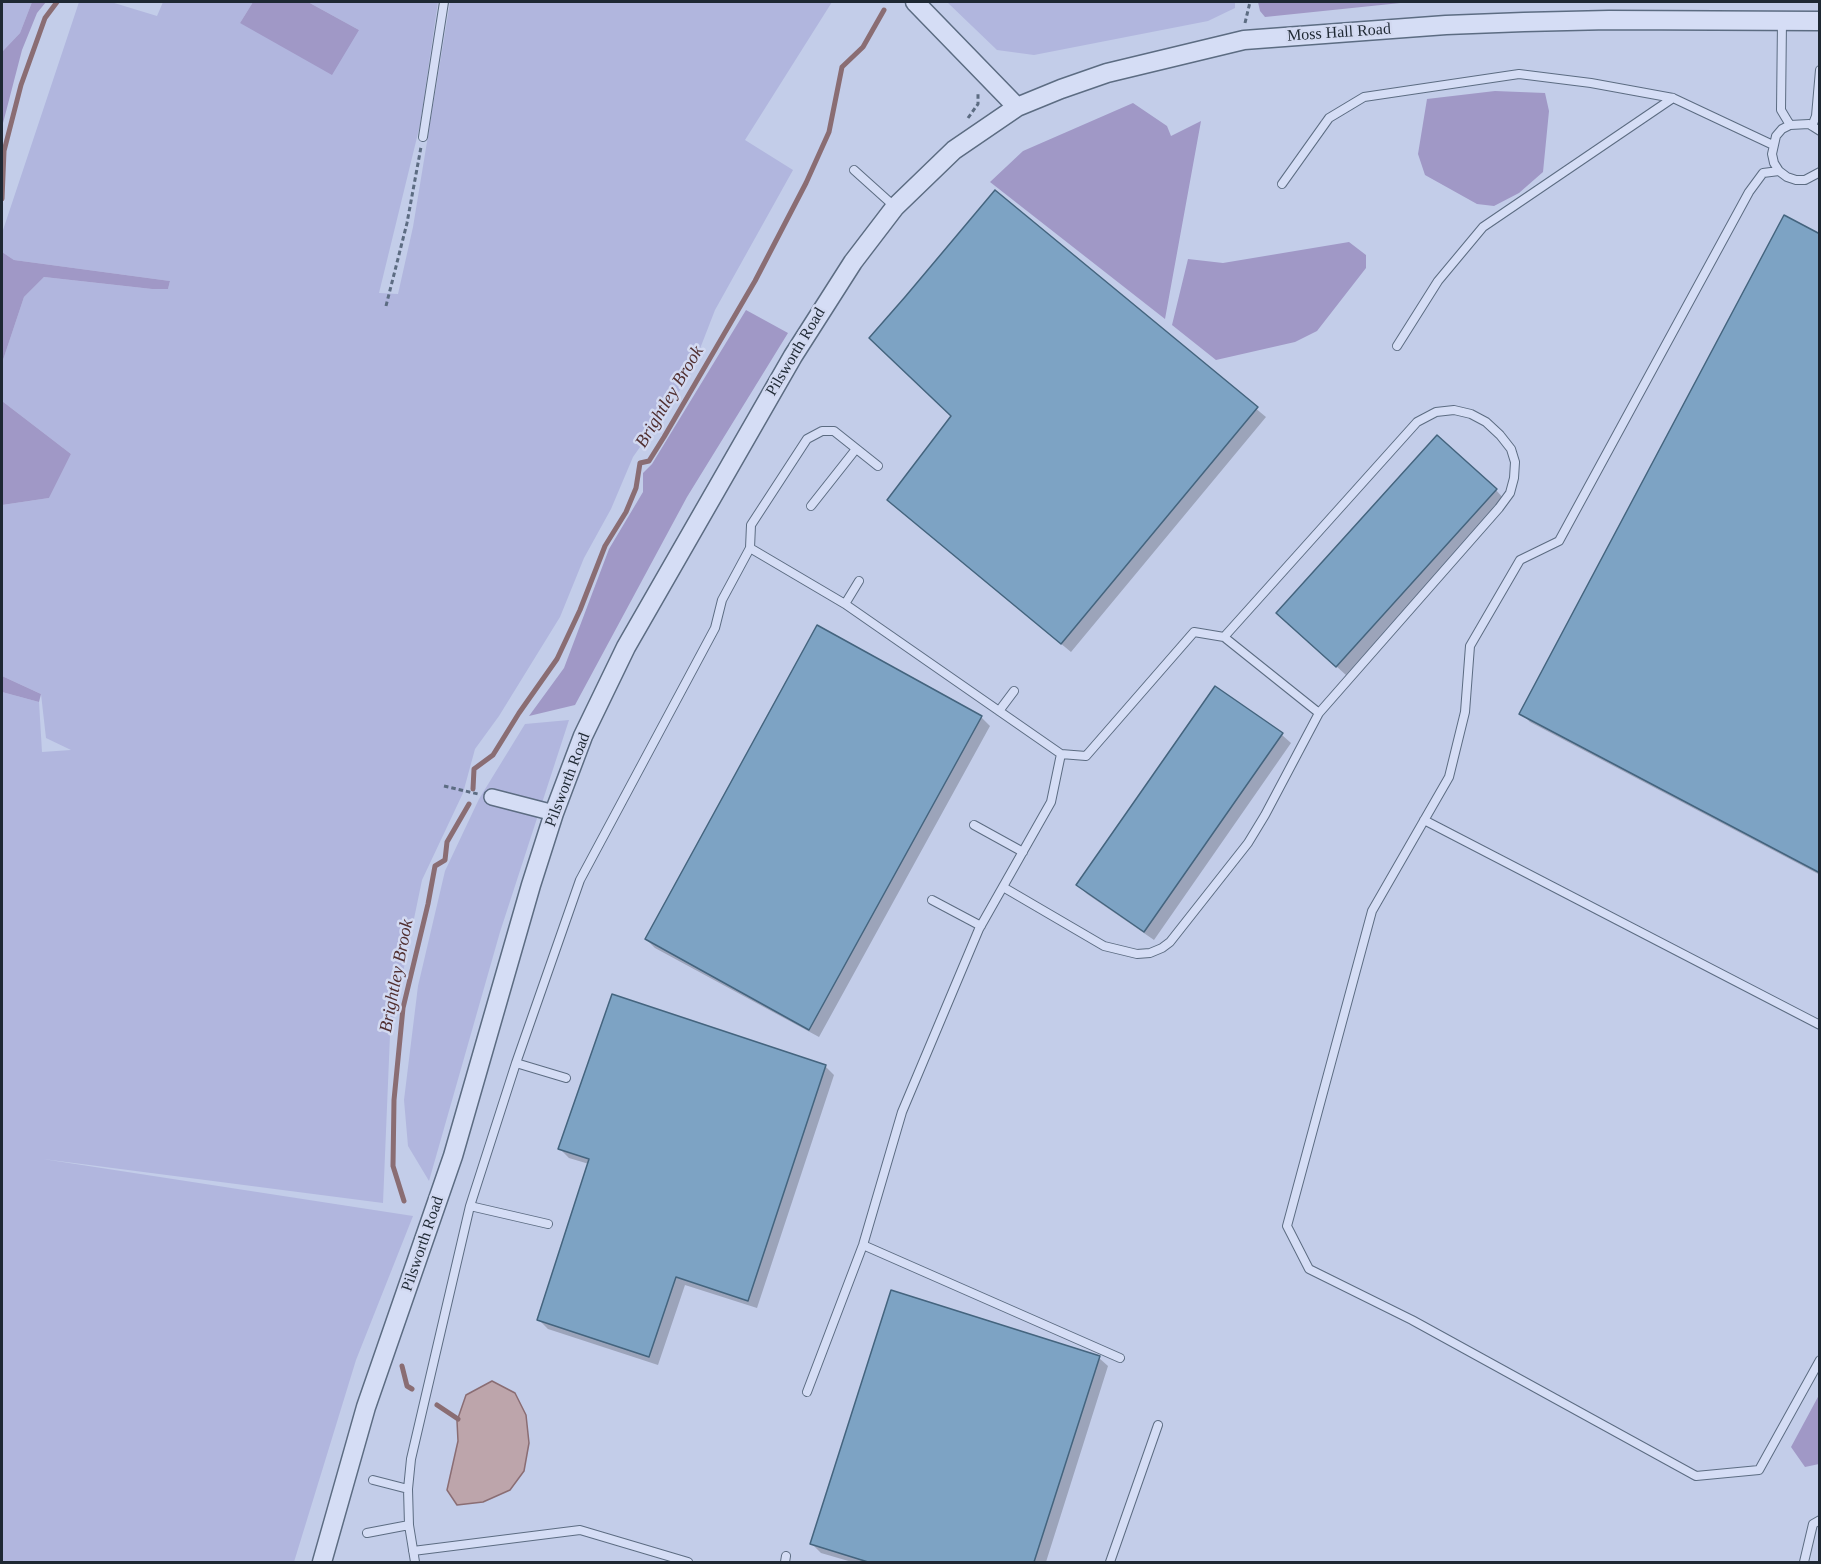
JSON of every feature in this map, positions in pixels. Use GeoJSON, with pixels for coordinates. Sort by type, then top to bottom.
{"type":"FeatureCollection","features":[{"type":"Feature","properties":{"kind":"street"},"geometry":{"type":"LineString","coordinates":[[915,2],[1017,107]]}},
{"type":"Feature","properties":{"kind":"street","name":"Moss Hall Road"},"geometry":{"type":"LineString","coordinates":[[1017,107],[1107,73],[1244,40],[1457,24],[1609,20],[1820,21]]}},
{"type":"Feature","properties":{"kind":"street","name":"Pilsworth Road"},"geometry":{"type":"LineString","coordinates":[[322,1563],[366,1407],[453,1156],[554,813],[583,736],[626,647],[822,308],[853,262],[895,207],[954,150],[1017,107]]}},
{"type":"Feature","properties":{"kind":"street"},"geometry":{"type":"LineString","coordinates":[[492,797],[554,813]]}},
{"type":"Feature","properties":{"kind":"lane"},"geometry":{"type":"LineString","coordinates":[[423,136],[444,2]]}},
{"type":"Feature","properties":{"kind":"lane"},"geometry":{"type":"LineString","coordinates":[[1782,21],[1781,110],[1791,125]]}},
{"type":"Feature","properties":{"kind":"lane"},"geometry":{"type":"LineString","coordinates":[[1812,126],[1816,116],[1820,70]]}},
{"type":"Feature","properties":{"kind":"lane"},"geometry":{"type":"LineString","coordinates":[[1282,184],[1329,118],[1364,97],[1519,75],[1591,83],[1673,98],[1773,145]]}},
{"type":"Feature","properties":{"kind":"lane"},"geometry":{"type":"LineString","coordinates":[[1397,346],[1438,281],[1483,228],[1673,98]]}},
{"type":"Feature","properties":{"kind":"lane"},"geometry":{"type":"LineString","coordinates":[[1818,177],[1796,180],[1787,177],[1779,171],[1772,154],[1773,145],[1782,129],[1800,123],[1820,131]]}},
{"type":"Feature","properties":{"kind":"lane"},"geometry":{"type":"LineString","coordinates":[[854,170],[895,207]]}},
{"type":"Feature","properties":{"kind":"lane"},"geometry":{"type":"LineString","coordinates":[[1779,171],[1763,173],[1749,192],[1559,541],[1521,560],[1470,646],[1465,712],[1449,777],[1372,911],[1287,1226],[1310,1269],[1412,1320],[1696,1476],[1759,1470],[1820,1360]]}},
{"type":"Feature","properties":{"kind":"lane"},"geometry":{"type":"LineString","coordinates":[[1003,887],[1104,946],[1137,954],[1150,953],[1170,942],[1248,843],[1319,713],[1481,530],[1510,493],[1515,462],[1511,449],[1486,422],[1471,414],[1454,410],[1436,412],[1417,422],[1224,637]]}},
{"type":"Feature","properties":{"kind":"lane"},"geometry":{"type":"LineString","coordinates":[[414,1563],[409,1525],[408,1488],[411,1459],[470,1206],[516,1063],[580,880],[715,628],[722,600],[750,548],[751,525],[807,439],[822,431],[834,431],[878,466]]}},
{"type":"Feature","properties":{"kind":"lane"},"geometry":{"type":"LineString","coordinates":[[811,506],[856,449]]}},
{"type":"Feature","properties":{"kind":"lane"},"geometry":{"type":"LineString","coordinates":[[750,548],[845,604],[1060,754],[1086,756],[1194,632],[1224,637],[1319,713]]}},
{"type":"Feature","properties":{"kind":"lane"},"geometry":{"type":"LineString","coordinates":[[845,604],[859,581]]}},
{"type":"Feature","properties":{"kind":"lane"},"geometry":{"type":"LineString","coordinates":[[999,711],[1014,691]]}},
{"type":"Feature","properties":{"kind":"lane"},"geometry":{"type":"LineString","coordinates":[[807,1392],[862,1245],[902,1112],[981,926],[1051,802],[1060,754]]}},
{"type":"Feature","properties":{"kind":"lane"},"geometry":{"type":"LineString","coordinates":[[1424,820],[1820,1026]]}},
{"type":"Feature","properties":{"kind":"lane"},"geometry":{"type":"LineString","coordinates":[[975,825],[1023,852]]}},
{"type":"Feature","properties":{"kind":"lane"},"geometry":{"type":"LineString","coordinates":[[932,900],[981,926]]}},
{"type":"Feature","properties":{"kind":"lane"},"geometry":{"type":"LineString","coordinates":[[516,1063],[566,1078]]}},
{"type":"Feature","properties":{"kind":"lane"},"geometry":{"type":"LineString","coordinates":[[470,1206],[548,1224]]}},
{"type":"Feature","properties":{"kind":"lane"},"geometry":{"type":"LineString","coordinates":[[862,1245],[1120,1358]]}},
{"type":"Feature","properties":{"kind":"lane"},"geometry":{"type":"LineString","coordinates":[[1110,1563],[1158,1425]]}},
{"type":"Feature","properties":{"kind":"lane"},"geometry":{"type":"LineString","coordinates":[[373,1480],[408,1488]]}},
{"type":"Feature","properties":{"kind":"lane"},"geometry":{"type":"LineString","coordinates":[[1804,1563],[1813,1524],[1820,1520]]}},
{"type":"Feature","properties":{"kind":"lane"},"geometry":{"type":"LineString","coordinates":[[366,1533],[409,1525]]}},
{"type":"Feature","properties":{"kind":"lane"},"geometry":{"type":"LineString","coordinates":[[413,1551],[580,1530],[688,1563]]}},
{"type":"Feature","properties":{"kind":"path"},"geometry":{"type":"LineString","coordinates":[[964,120],[978,104],[979,95],[974,85],[985,75]]}},
{"type":"Feature","properties":{"kind":"path"},"geometry":{"type":"LineString","coordinates":[[386,306],[407,223],[423,136]]}},
{"type":"Feature","properties":{"kind":"path"},"geometry":{"type":"LineString","coordinates":[[444,786],[492,797]]}},
{"type":"Feature","properties":{"kind":"shaded area"},"geometry":{"type":"Polygon","coordinates":[[[2,2],[32,2],[20,33],[2,52],[2,2]]]}},
{"type":"Feature","properties":{"kind":"shaded area"},"geometry":{"type":"Polygon","coordinates":[[[32,2],[46,2],[37,13],[22,50],[2,127],[2,52],[20,33],[32,2]]]}},
{"type":"Feature","properties":{"kind":"shaded area"},"geometry":{"type":"Polygon","coordinates":[[[79,2],[111,2],[157,16],[163,2],[253,2],[240,23],[359,30],[308,2],[438,2],[420,125],[379,293],[398,294],[413,227],[450,2],[832,2],[745,140],[793,170],[715,310],[689,377],[633,457],[611,509],[584,558],[560,617],[499,716],[475,749],[463,793],[422,880],[390,1035],[383,1203],[43,1159],[413,1216],[356,1360],[294,1562],[2,1562],[2,692],[39,702],[42,752],[71,750],[46,738],[41,694],[2,676],[2,505],[49,498],[71,454],[2,401],[2,363],[24,297],[44,277],[152,289],[168,289],[170,281],[14,260],[2,252],[2,233],[79,2]]]}},
{"type":"Feature","properties":{"kind":"shaded area"},"geometry":{"type":"Polygon","coordinates":[[[253,2],[308,2],[359,30],[332,75],[240,23],[253,2]]]}},
{"type":"Feature","properties":{"kind":"shaded area"},"geometry":{"type":"Polygon","coordinates":[[[947,2],[1235,2],[1235,8],[1208,21],[1034,55],[997,50],[947,2]]]}},
{"type":"Feature","properties":{"kind":"shaded area"},"geometry":{"type":"Polygon","coordinates":[[[1258,2],[1410,2],[1265,17],[1260,11],[1258,2]]]}},
{"type":"Feature","properties":{"kind":"shaded area"},"geometry":{"type":"Polygon","coordinates":[[[1495,91],[1545,93],[1549,111],[1543,172],[1519,193],[1494,206],[1477,204],[1425,175],[1418,154],[1427,99],[1495,91]]]}},
{"type":"Feature","properties":{"kind":"shaded area"},"geometry":{"type":"Polygon","coordinates":[[[1133,103],[1167,126],[1171,136],[1201,121],[1165,319],[990,182],[1023,151],[1133,103]]]}},
{"type":"Feature","properties":{"kind":"shaded area"},"geometry":{"type":"Polygon","coordinates":[[[1349,242],[1366,255],[1366,268],[1317,331],[1295,342],[1216,360],[1172,325],[1188,259],[1223,263],[1349,242]]]}},
{"type":"Feature","properties":{"kind":"shaded area"},"geometry":{"type":"Polygon","coordinates":[[[2,252],[14,260],[170,281],[168,289],[152,289],[44,277],[24,297],[2,363],[2,252]]]}},
{"type":"Feature","properties":{"kind":"shaded area"},"geometry":{"type":"Polygon","coordinates":[[[746,310],[788,333],[687,497],[575,705],[529,716],[564,668],[609,549],[643,492],[643,473],[652,464],[746,310]]]}},
{"type":"Feature","properties":{"kind":"shaded area"},"geometry":{"type":"Polygon","coordinates":[[[2,401],[71,454],[49,498],[2,505],[2,401]]]}},
{"type":"Feature","properties":{"kind":"shaded area"},"geometry":{"type":"Polygon","coordinates":[[[2,676],[41,694],[39,702],[2,692],[2,676]]]}},
{"type":"Feature","properties":{"kind":"shaded area"},"geometry":{"type":"Polygon","coordinates":[[[569,720],[500,932],[429,1181],[408,1146],[404,1100],[418,986],[445,871],[479,799],[525,724],[569,720]]]}},
{"type":"Feature","properties":{"kind":"shaded area"},"geometry":{"type":"Polygon","coordinates":[[[492,1381],[515,1393],[526,1415],[529,1443],[524,1471],[510,1490],[483,1502],[457,1505],[447,1490],[458,1441],[457,1421],[466,1395],[492,1381]]]}},
{"type":"Feature","properties":{"kind":"shaded area"},"geometry":{"type":"Polygon","coordinates":[[[1819,1395],[1819,1464],[1805,1467],[1791,1447],[1819,1395]]]}},
{"type":"Feature","properties":{"kind":"building"},"geometry":{"type":"Polygon","coordinates":[[[995,190],[1258,407],[1061,644],[887,500],[951,416],[869,338],[995,190]]]}},
{"type":"Feature","properties":{"kind":"building"},"geometry":{"type":"Polygon","coordinates":[[[1784,215],[1820,234],[1820,873],[1519,714],[1784,215]]]}},
{"type":"Feature","properties":{"kind":"building"},"geometry":{"type":"Polygon","coordinates":[[[1437,435],[1497,489],[1336,667],[1276,613],[1437,435]]]}},
{"type":"Feature","properties":{"kind":"building"},"geometry":{"type":"Polygon","coordinates":[[[817,625],[982,716],[809,1030],[645,939],[817,625]]]}},
{"type":"Feature","properties":{"kind":"building"},"geometry":{"type":"Polygon","coordinates":[[[1215,686],[1283,733],[1144,932],[1076,885],[1215,686]]]}},
{"type":"Feature","properties":{"kind":"building"},"geometry":{"type":"Polygon","coordinates":[[[612,994],[826,1065],[748,1301],[676,1277],[649,1357],[537,1320],[589,1159],[558,1149],[612,994]]]}},
{"type":"Feature","properties":{"kind":"building"},"geometry":{"type":"Polygon","coordinates":[[[891,1290],[1100,1356],[1034,1562],[868,1562],[810,1544],[891,1290]]]}},
{"type":"Feature","properties":{"kind":"waterway"},"geometry":{"type":"LineString","coordinates":[[2,199],[4,151],[21,85],[45,18],[57,2]]}},
{"type":"Feature","properties":{"kind":"waterway","name":"Brightley Brook"},"geometry":{"type":"LineString","coordinates":[[473,789],[474,769],[493,755],[557,659],[580,610],[605,546],[626,512],[636,488],[640,463],[649,461],[755,281],[806,183],[829,132],[842,67],[863,47],[884,10]]}},
{"type":"Feature","properties":{"kind":"waterway","name":"Brightley Brook"},"geometry":{"type":"LineString","coordinates":[[404,1201],[393,1166],[394,1100],[403,1008],[435,866],[445,860],[447,842],[469,804]]}},
{"type":"Feature","properties":{"kind":"waterway","name":"Brightley Brook"},"geometry":{"type":"LineString","coordinates":[[402,1366],[407,1386],[412,1389]]}},
{"type":"Feature","properties":{"kind":"waterway","name":"Brightley Brook"},"geometry":{"type":"LineString","coordinates":[[437,1405],[458,1419]]}}]}
